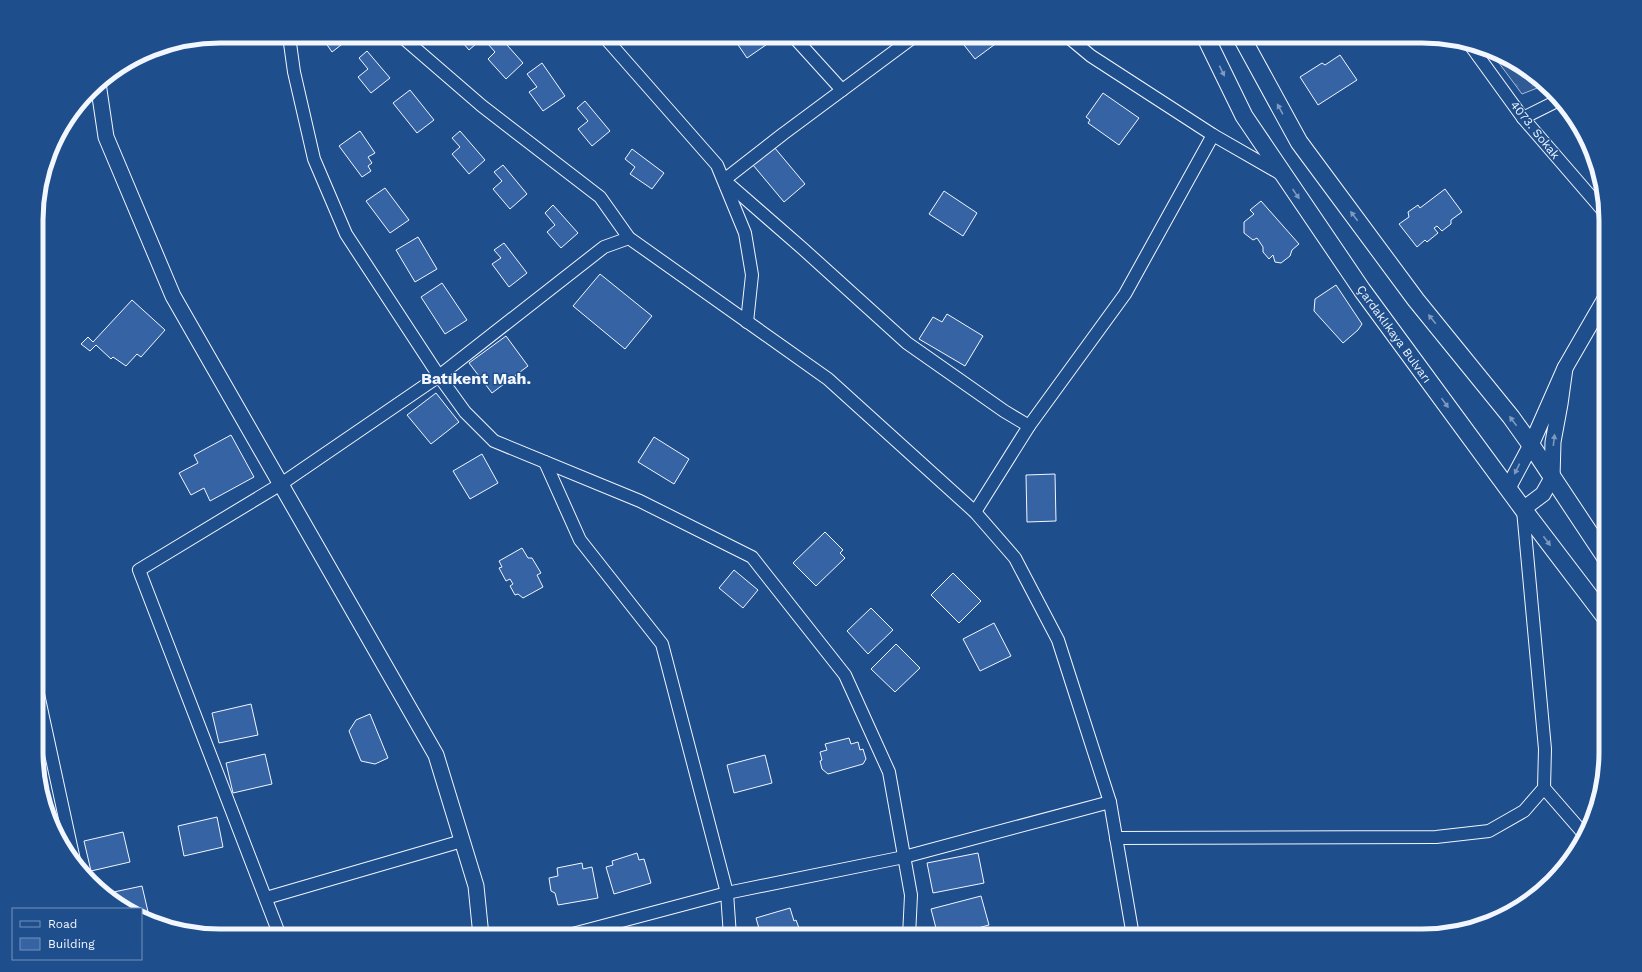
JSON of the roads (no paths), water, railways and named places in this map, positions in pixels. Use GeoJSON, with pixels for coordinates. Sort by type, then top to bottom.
{"type":"FeatureCollection","features":[{"type":"Feature","properties":{"kind":"main road","name":"Çardaklıkaya Bulvarı"},"geometry":{"type":"LineString","coordinates":[[1208,43],[1244,116],[1362,290],[1523,509],[1599,609]]}},
{"type":"Feature","properties":{"kind":"main road"},"geometry":{"type":"LineString","coordinates":[[1245,43],[1299,142],[1416,300],[1511,417],[1599,548]]}},
{"type":"Feature","properties":{"kind":"street"},"geometry":{"type":"LineString","coordinates":[[290,43],[294,72],[314,159],[346,234],[439,376],[465,412],[494,441],[640,501],[752,557],[845,675],[889,772],[911,895],[909,929]]}},
{"type":"Feature","properties":{"kind":"street"},"geometry":{"type":"LineString","coordinates":[[409,43],[482,106],[600,197],[629,238],[828,379],[975,512],[1015,558],[1058,640],[1110,802],[1132,929]]}},
{"type":"Feature","properties":{"kind":"street"},"geometry":{"type":"LineString","coordinates":[[612,43],[718,165],[745,233],[752,275],[747,322]]}},
{"type":"Feature","properties":{"kind":"street"},"geometry":{"type":"LineString","coordinates":[[798,43],[842,90]]}},
{"type":"Feature","properties":{"kind":"street"},"geometry":{"type":"LineString","coordinates":[[724,180],[906,43]]}},
{"type":"Feature","properties":{"kind":"street"},"geometry":{"type":"LineString","coordinates":[[1075,43],[1091,56],[1213,136],[1283,175]]}},
{"type":"Feature","properties":{"kind":"street","name":"4073. Sokak"},"geometry":{"type":"LineString","coordinates":[[1474,51],[1523,118],[1598,205]]}},
{"type":"Feature","properties":{"kind":"street"},"geometry":{"type":"LineString","coordinates":[[99,91],[106,138],[173,296],[436,755],[476,886],[480,929]]}},
{"type":"Feature","properties":{"kind":"street"},"geometry":{"type":"LineString","coordinates":[[1523,118],[1555,103]]}},
{"type":"Feature","properties":{"kind":"street"},"geometry":{"type":"LineString","coordinates":[[975,512],[1029,426],[1125,294],[1213,136]]}},
{"type":"Feature","properties":{"kind":"street"},"geometry":{"type":"LineString","coordinates":[[724,180],[907,343],[1004,411],[1029,426]]}},
{"type":"Feature","properties":{"kind":"street"},"geometry":{"type":"LineString","coordinates":[[277,929],[139,570],[281,484],[439,376],[604,247],[629,238]]}},
{"type":"Feature","properties":{"kind":"street"},"geometry":{"type":"LineString","coordinates":[[1508,488],[1531,445],[1565,368],[1599,309]]}},
{"type":"Feature","properties":{"kind":"street"},"geometry":{"type":"LineString","coordinates":[[1116,838],[1436,837],[1489,831],[1524,811],[1544,788],[1545,749],[1523,509],[1543,494],[1552,478],[1553,442],[1565,368]]}},
{"type":"Feature","properties":{"kind":"street"},"geometry":{"type":"LineString","coordinates":[[545,462],[580,540],[662,644],[727,893],[730,929]]}},
{"type":"Feature","properties":{"kind":"street"},"geometry":{"type":"LineString","coordinates":[[43,717],[71,847]]}},
{"type":"Feature","properties":{"kind":"street"},"geometry":{"type":"LineString","coordinates":[[1544,788],[1581,830]]}},
{"type":"Feature","properties":{"kind":"street"},"geometry":{"type":"LineString","coordinates":[[591,929],[727,893],[904,856],[1110,802]]}},
{"type":"Feature","properties":{"kind":"street"},"geometry":{"type":"LineString","coordinates":[[266,898],[462,841]]}},
{"type":"Feature","properties":{"kind":"district","name":"Batıkent Mah."},"geometry":{"type":"Point","coordinates":[476,378]}}]}
